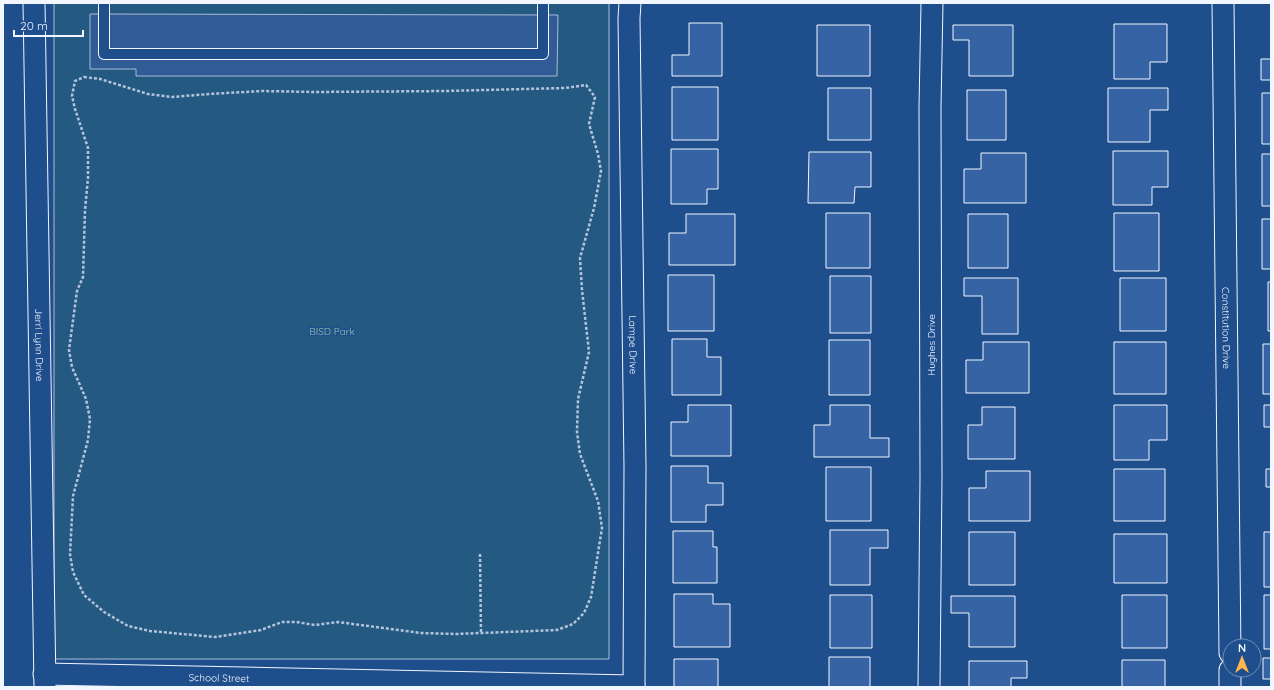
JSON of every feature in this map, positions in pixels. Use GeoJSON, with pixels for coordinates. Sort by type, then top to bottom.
{"type":"FeatureCollection","features":[{"type":"Feature","properties":{"kind":"street","name":"Jerri Lynn Drive"},"geometry":{"type":"LineString","coordinates":[[34,3],[44,680]]}},
{"type":"Feature","properties":{"kind":"street","name":"Lampe Drive"},"geometry":{"type":"LineString","coordinates":[[630,3],[635,467],[634,686]]}},
{"type":"Feature","properties":{"kind":"street","name":"Hughes Drive"},"geometry":{"type":"LineString","coordinates":[[929,687],[931,477],[930,108],[932,3]]}},
{"type":"Feature","properties":{"kind":"street","name":"Constitution Drive"},"geometry":{"type":"LineString","coordinates":[[1223,3],[1230,638]]}},
{"type":"Feature","properties":{"kind":"street","name":"School Street"},"geometry":{"type":"LineString","coordinates":[[44,680],[634,686]]}},
{"type":"Feature","properties":{"kind":"lane"},"geometry":{"type":"LineString","coordinates":[[104,3],[104,54],[543,54],[543,3]]}},
{"type":"Feature","properties":{"kind":"path"},"geometry":{"type":"LineString","coordinates":[[84,77],[100,79],[148,94],[172,98],[262,91],[446,91],[565,88],[586,85],[594,98],[589,124],[598,154],[601,171],[594,208],[580,258],[589,352],[578,399],[577,432],[580,454],[598,501],[602,528],[591,597],[584,613],[573,624],[557,630],[481,633],[421,633],[338,622],[315,624],[282,622],[260,630],[215,637],[150,631],[128,626],[104,612],[84,595],[73,572],[70,554],[73,496],[88,440],[90,419],[86,399],[72,367],[69,350],[76,291],[83,277],[88,163],[88,148],[72,96],[75,81],[84,77]]}},
{"type":"Feature","properties":{"kind":"path"},"geometry":{"type":"LineString","coordinates":[[480,554],[481,633]]}},
{"type":"Feature","properties":{"kind":"green space","name":"BISD Park"},"geometry":{"type":"Polygon","coordinates":[[[54,3],[609,3],[609,659],[54,659],[54,3]]]}},
{"type":"Feature","properties":{"kind":"shaded area"},"geometry":{"type":"Polygon","coordinates":[[[90,14],[558,15],[557,76],[136,76],[136,69],[90,69],[90,14]]]}},
{"type":"Feature","properties":{"kind":"building"},"geometry":{"type":"Polygon","coordinates":[[[689,23],[722,23],[722,76],[672,76],[672,55],[689,55],[689,23]]]}},
{"type":"Feature","properties":{"kind":"building"},"geometry":{"type":"Polygon","coordinates":[[[1114,24],[1167,24],[1167,62],[1150,62],[1150,79],[1114,79],[1114,24]]]}},
{"type":"Feature","properties":{"kind":"building"},"geometry":{"type":"Polygon","coordinates":[[[817,25],[870,25],[870,76],[817,76],[817,25]]]}},
{"type":"Feature","properties":{"kind":"building"},"geometry":{"type":"Polygon","coordinates":[[[953,25],[1013,25],[1013,76],[969,76],[969,40],[953,40],[953,25]]]}},
{"type":"Feature","properties":{"kind":"building"},"geometry":{"type":"Polygon","coordinates":[[[1261,59],[1271,59],[1271,80],[1261,80],[1261,59]]]}},
{"type":"Feature","properties":{"kind":"building"},"geometry":{"type":"Polygon","coordinates":[[[672,87],[718,87],[718,140],[672,140],[672,87]]]}},
{"type":"Feature","properties":{"kind":"building"},"geometry":{"type":"Polygon","coordinates":[[[828,88],[871,88],[871,140],[828,140],[828,88]]]}},
{"type":"Feature","properties":{"kind":"building"},"geometry":{"type":"Polygon","coordinates":[[[1108,88],[1168,88],[1168,110],[1150,110],[1150,142],[1108,142],[1108,88]]]}},
{"type":"Feature","properties":{"kind":"building"},"geometry":{"type":"Polygon","coordinates":[[[967,90],[1006,90],[1006,140],[967,140],[967,90]]]}},
{"type":"Feature","properties":{"kind":"building"},"geometry":{"type":"Polygon","coordinates":[[[1262,93],[1271,93],[1271,144],[1262,144],[1262,93]]]}},
{"type":"Feature","properties":{"kind":"building"},"geometry":{"type":"Polygon","coordinates":[[[671,149],[718,149],[718,189],[707,189],[707,204],[671,204],[671,149]]]}},
{"type":"Feature","properties":{"kind":"building"},"geometry":{"type":"Polygon","coordinates":[[[1113,151],[1168,151],[1168,187],[1152,187],[1152,205],[1113,205],[1113,151]]]}},
{"type":"Feature","properties":{"kind":"building"},"geometry":{"type":"Polygon","coordinates":[[[809,152],[871,152],[871,187],[855,187],[854,203],[808,203],[809,152]]]}},
{"type":"Feature","properties":{"kind":"building"},"geometry":{"type":"Polygon","coordinates":[[[981,153],[1026,153],[1026,203],[964,203],[964,169],[981,169],[981,153]]]}},
{"type":"Feature","properties":{"kind":"building"},"geometry":{"type":"Polygon","coordinates":[[[1262,154],[1271,154],[1271,206],[1262,206],[1262,154]]]}},
{"type":"Feature","properties":{"kind":"building"},"geometry":{"type":"Polygon","coordinates":[[[826,213],[870,213],[870,268],[826,268],[826,213]]]}},
{"type":"Feature","properties":{"kind":"building"},"geometry":{"type":"Polygon","coordinates":[[[1114,213],[1159,213],[1159,271],[1114,271],[1114,213]]]}},
{"type":"Feature","properties":{"kind":"building"},"geometry":{"type":"Polygon","coordinates":[[[686,214],[735,214],[735,265],[669,265],[669,233],[686,233],[686,214]]]}},
{"type":"Feature","properties":{"kind":"building"},"geometry":{"type":"Polygon","coordinates":[[[968,214],[1008,214],[1008,268],[968,268],[968,214]]]}},
{"type":"Feature","properties":{"kind":"building"},"geometry":{"type":"Polygon","coordinates":[[[1262,219],[1271,219],[1271,269],[1262,269],[1262,219]]]}},
{"type":"Feature","properties":{"kind":"building"},"geometry":{"type":"Polygon","coordinates":[[[668,275],[714,275],[714,331],[668,331],[668,275]]]}},
{"type":"Feature","properties":{"kind":"building"},"geometry":{"type":"Polygon","coordinates":[[[830,276],[871,276],[871,333],[830,333],[830,276]]]}},
{"type":"Feature","properties":{"kind":"building"},"geometry":{"type":"Polygon","coordinates":[[[964,278],[1018,278],[1018,334],[982,334],[982,296],[964,296],[964,278]]]}},
{"type":"Feature","properties":{"kind":"building"},"geometry":{"type":"Polygon","coordinates":[[[1120,278],[1166,278],[1166,331],[1120,331],[1120,278]]]}},
{"type":"Feature","properties":{"kind":"building"},"geometry":{"type":"Polygon","coordinates":[[[1268,282],[1271,282],[1271,331],[1268,331],[1268,282]]]}},
{"type":"Feature","properties":{"kind":"building"},"geometry":{"type":"Polygon","coordinates":[[[672,339],[707,339],[707,357],[721,357],[721,395],[672,395],[672,339]]]}},
{"type":"Feature","properties":{"kind":"building"},"geometry":{"type":"Polygon","coordinates":[[[829,340],[870,340],[870,395],[829,395],[829,340]]]}},
{"type":"Feature","properties":{"kind":"building"},"geometry":{"type":"Polygon","coordinates":[[[983,342],[1029,342],[1029,393],[966,393],[966,360],[983,360],[983,342]]]}},
{"type":"Feature","properties":{"kind":"building"},"geometry":{"type":"Polygon","coordinates":[[[1114,342],[1166,342],[1166,394],[1114,394],[1114,342]]]}},
{"type":"Feature","properties":{"kind":"building"},"geometry":{"type":"Polygon","coordinates":[[[1263,344],[1271,344],[1271,394],[1263,394],[1263,344]]]}},
{"type":"Feature","properties":{"kind":"building"},"geometry":{"type":"Polygon","coordinates":[[[688,405],[731,405],[731,456],[671,456],[671,422],[688,422],[688,405]]]}},
{"type":"Feature","properties":{"kind":"building"},"geometry":{"type":"Polygon","coordinates":[[[830,405],[870,405],[870,438],[889,438],[889,457],[814,457],[814,425],[830,425],[830,405]]]}},
{"type":"Feature","properties":{"kind":"building"},"geometry":{"type":"Polygon","coordinates":[[[1114,405],[1167,405],[1167,440],[1149,440],[1149,460],[1114,460],[1114,405]]]}},
{"type":"Feature","properties":{"kind":"building"},"geometry":{"type":"Polygon","coordinates":[[[1264,405],[1271,405],[1271,427],[1264,427],[1264,405]]]}},
{"type":"Feature","properties":{"kind":"building"},"geometry":{"type":"Polygon","coordinates":[[[982,407],[1015,407],[1015,459],[968,459],[968,425],[982,425],[982,407]]]}},
{"type":"Feature","properties":{"kind":"building"},"geometry":{"type":"Polygon","coordinates":[[[671,466],[708,466],[708,483],[723,483],[723,505],[706,505],[706,522],[671,522],[671,466]]]}},
{"type":"Feature","properties":{"kind":"building"},"geometry":{"type":"Polygon","coordinates":[[[826,467],[871,467],[871,521],[826,521],[826,467]]]}},
{"type":"Feature","properties":{"kind":"building"},"geometry":{"type":"Polygon","coordinates":[[[1114,469],[1165,469],[1165,521],[1114,521],[1114,469]]]}},
{"type":"Feature","properties":{"kind":"building"},"geometry":{"type":"Polygon","coordinates":[[[1266,469],[1271,469],[1271,487],[1266,487],[1266,469]]]}},
{"type":"Feature","properties":{"kind":"building"},"geometry":{"type":"Polygon","coordinates":[[[986,471],[1030,471],[1030,521],[969,521],[969,488],[986,488],[986,471]]]}},
{"type":"Feature","properties":{"kind":"building"},"geometry":{"type":"Polygon","coordinates":[[[830,530],[888,530],[888,548],[870,548],[870,585],[830,585],[830,530]]]}},
{"type":"Feature","properties":{"kind":"building"},"geometry":{"type":"Polygon","coordinates":[[[673,531],[713,531],[713,547],[717,547],[717,583],[673,583],[673,531]]]}},
{"type":"Feature","properties":{"kind":"building"},"geometry":{"type":"Polygon","coordinates":[[[969,532],[1015,532],[1015,585],[969,585],[969,532]]]}},
{"type":"Feature","properties":{"kind":"building"},"geometry":{"type":"Polygon","coordinates":[[[1264,532],[1271,532],[1271,587],[1264,587],[1264,532]]]}},
{"type":"Feature","properties":{"kind":"building"},"geometry":{"type":"Polygon","coordinates":[[[1114,534],[1167,534],[1167,583],[1114,583],[1114,534]]]}},
{"type":"Feature","properties":{"kind":"building"},"geometry":{"type":"Polygon","coordinates":[[[674,594],[713,594],[713,604],[730,604],[730,647],[674,647],[674,594]]]}},
{"type":"Feature","properties":{"kind":"building"},"geometry":{"type":"Polygon","coordinates":[[[830,595],[872,595],[872,648],[830,648],[830,595]]]}},
{"type":"Feature","properties":{"kind":"building"},"geometry":{"type":"Polygon","coordinates":[[[1122,595],[1167,595],[1167,648],[1122,648],[1122,595]]]}},
{"type":"Feature","properties":{"kind":"building"},"geometry":{"type":"Polygon","coordinates":[[[1264,595],[1271,595],[1271,649],[1264,649],[1264,595]]]}},
{"type":"Feature","properties":{"kind":"building"},"geometry":{"type":"Polygon","coordinates":[[[951,596],[1015,596],[1015,647],[969,647],[969,613],[951,613],[951,596]]]}},
{"type":"Feature","properties":{"kind":"building"},"geometry":{"type":"Polygon","coordinates":[[[829,657],[870,657],[870,687],[829,687],[829,657]]]}},
{"type":"Feature","properties":{"kind":"building"},"geometry":{"type":"Polygon","coordinates":[[[1263,658],[1271,658],[1271,679],[1263,679],[1263,658]]]}},
{"type":"Feature","properties":{"kind":"building"},"geometry":{"type":"Polygon","coordinates":[[[674,659],[718,659],[718,687],[674,687],[674,659]]]}},
{"type":"Feature","properties":{"kind":"building"},"geometry":{"type":"Polygon","coordinates":[[[1122,660],[1165,660],[1165,687],[1122,687],[1122,660]]]}},
{"type":"Feature","properties":{"kind":"building"},"geometry":{"type":"Polygon","coordinates":[[[969,661],[1027,661],[1027,678],[1011,678],[1011,687],[969,687],[969,661]]]}}]}
